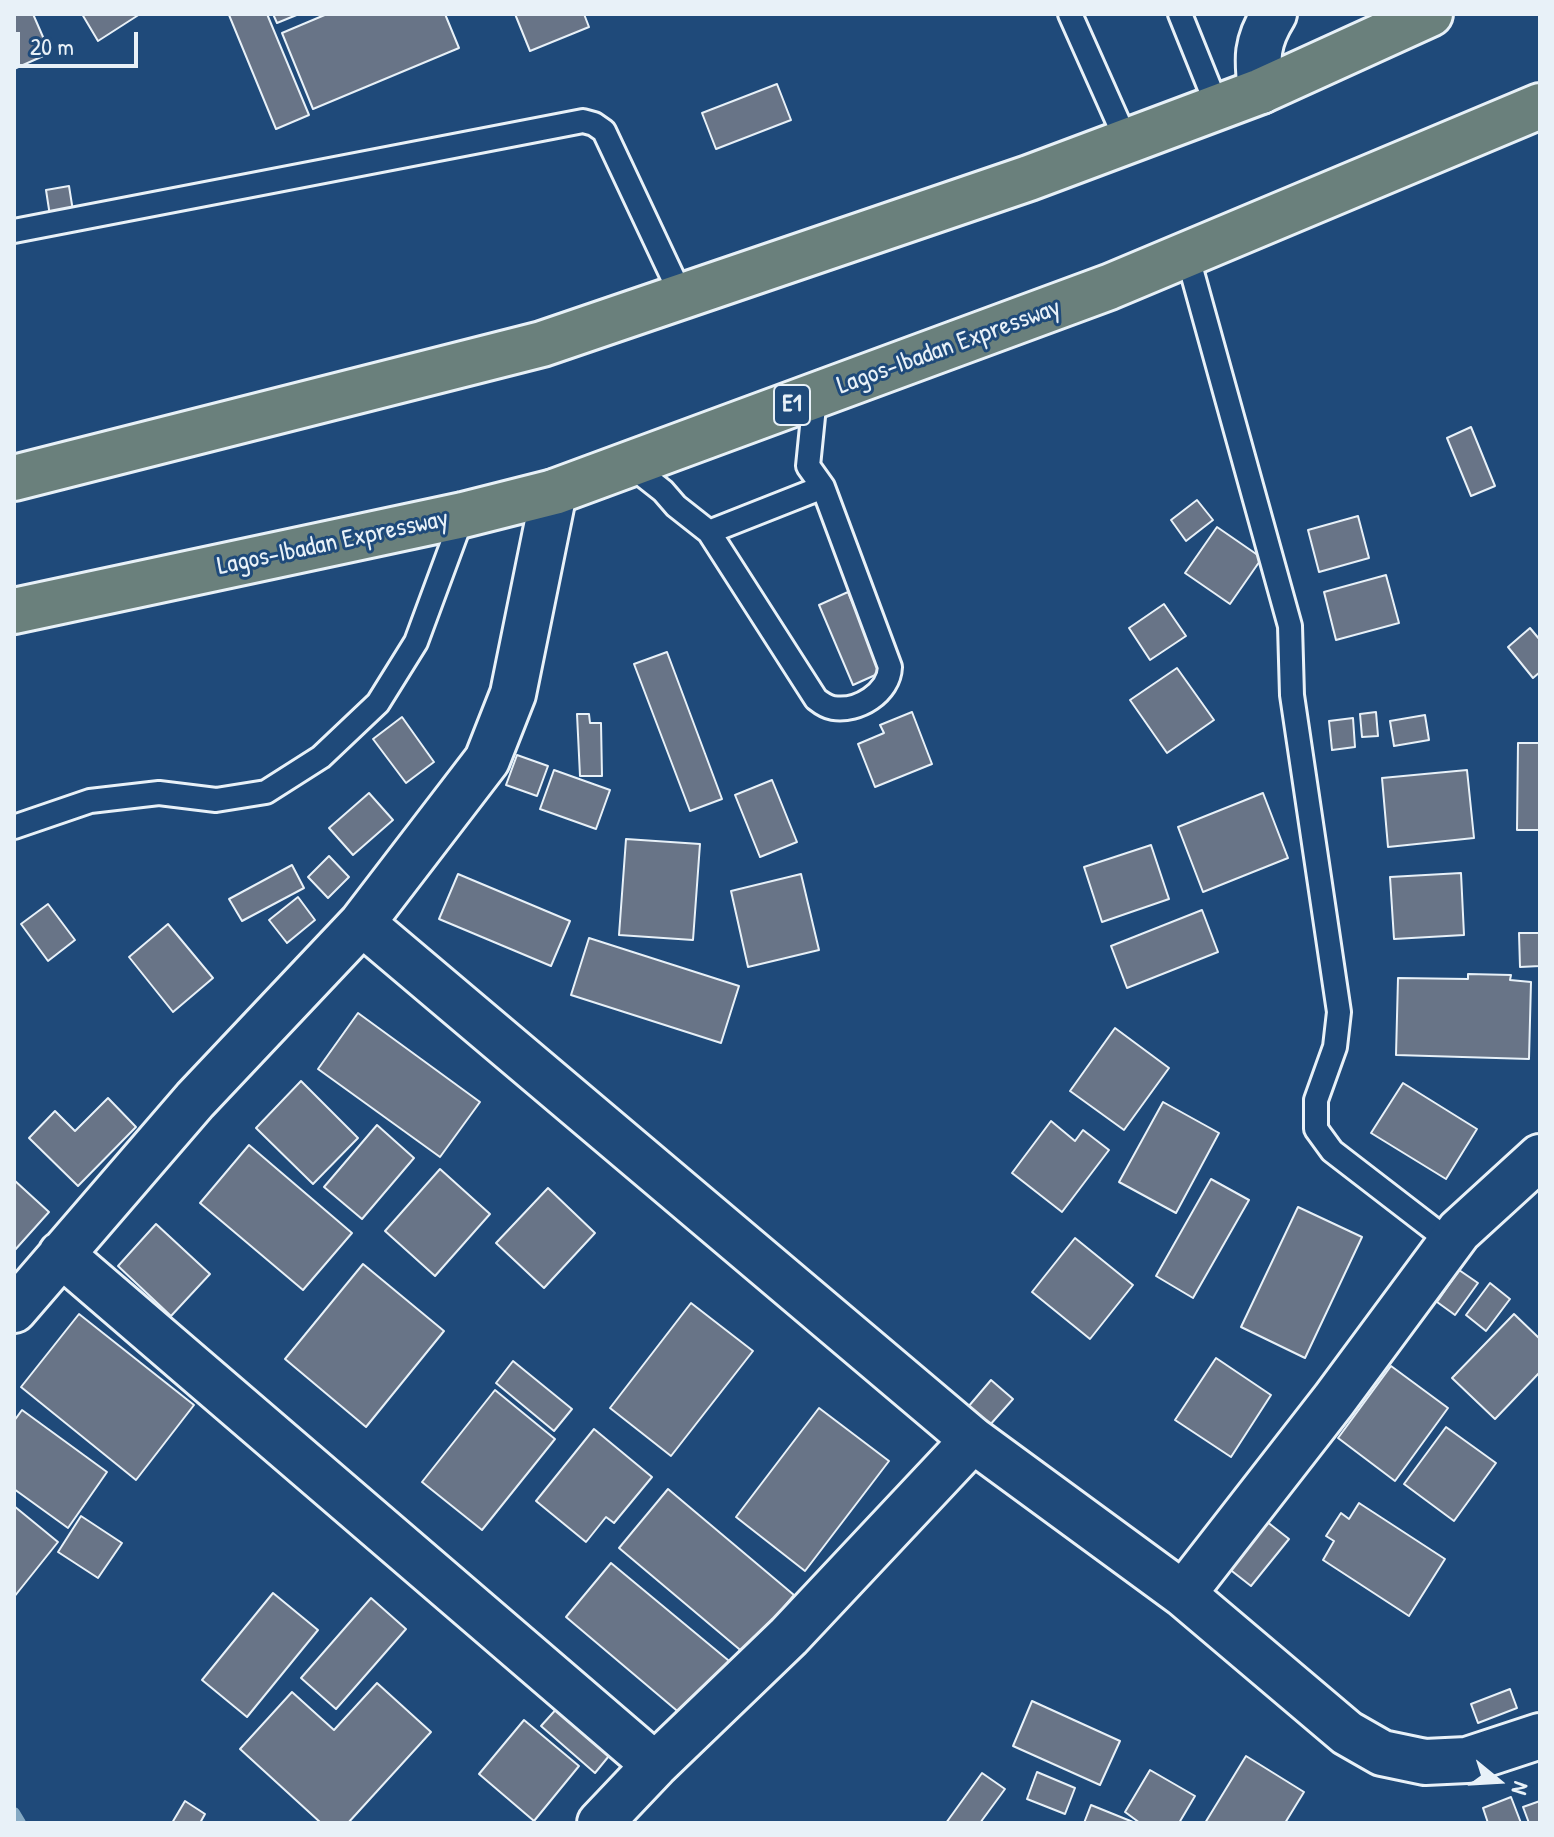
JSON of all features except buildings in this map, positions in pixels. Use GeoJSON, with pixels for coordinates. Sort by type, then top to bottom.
{"type":"FeatureCollection","features":[{"type":"Feature","properties":{"kind":"highway"},"geometry":{"type":"LineString","coordinates":[[14,478],[542,344],[1127,142],[1261,91],[1430,14]]}},
{"type":"Feature","properties":{"kind":"highway","name":"Lagos-Ibadan Expressway"},"geometry":{"type":"LineString","coordinates":[[14,611],[463,515],[554,492],[1109,287],[1540,106]]}},
{"type":"Feature","properties":{"kind":"street"},"geometry":{"type":"LineString","coordinates":[[1261,91],[1257,55],[1263,32],[1274,14]]}},
{"type":"Feature","properties":{"kind":"street"},"geometry":{"type":"LineString","coordinates":[[14,1310],[195,1100],[362,923],[487,760],[513,694],[554,492]]}},
{"type":"Feature","properties":{"kind":"street"},"geometry":{"type":"LineString","coordinates":[[362,923],[973,1440],[1183,1594],[1347,1733],[1382,1753],[1425,1762],[1467,1760],[1540,1736]]}},
{"type":"Feature","properties":{"kind":"street"},"geometry":{"type":"LineString","coordinates":[[1183,1594],[1334,1400],[1450,1242],[1540,1157]]}},
{"type":"Feature","properties":{"kind":"street"},"geometry":{"type":"LineString","coordinates":[[61,1254],[655,1765]]}},
{"type":"Feature","properties":{"kind":"street"},"geometry":{"type":"LineString","coordinates":[[600,1823],[655,1765],[789,1636],[973,1440]]}},
{"type":"Feature","properties":{"kind":"lane"},"geometry":{"type":"LineString","coordinates":[[1070,14],[1127,142]]}},
{"type":"Feature","properties":{"kind":"lane"},"geometry":{"type":"LineString","coordinates":[[1180,14],[1217,106]]}},
{"type":"Feature","properties":{"kind":"lane"},"geometry":{"type":"LineString","coordinates":[[14,231],[583,121],[604,131],[682,297]]}},
{"type":"Feature","properties":{"kind":"lane"},"geometry":{"type":"LineString","coordinates":[[1187,254],[1290,626],[1292,695],[1339,1012],[1335,1047],[1316,1100],[1316,1129],[1332,1151],[1450,1242]]}},
{"type":"Feature","properties":{"kind":"lane"},"geometry":{"type":"LineString","coordinates":[[630,465],[709,532],[816,699],[835,709],[857,706],[882,691],[890,667],[823,487],[808,466],[815,397]]}},
{"type":"Feature","properties":{"kind":"lane"},"geometry":{"type":"LineString","coordinates":[[709,532],[823,487]]}},
{"type":"Feature","properties":{"kind":"lane"},"geometry":{"type":"LineString","coordinates":[[14,827],[90,801],[159,793],[216,800],[266,792],[321,757],[378,703],[416,642],[463,515]]}},
{"type":"Feature","properties":{"kind":"waterway"},"geometry":{"type":"LineString","coordinates":[[14,1813],[20,1823]]}}]}
